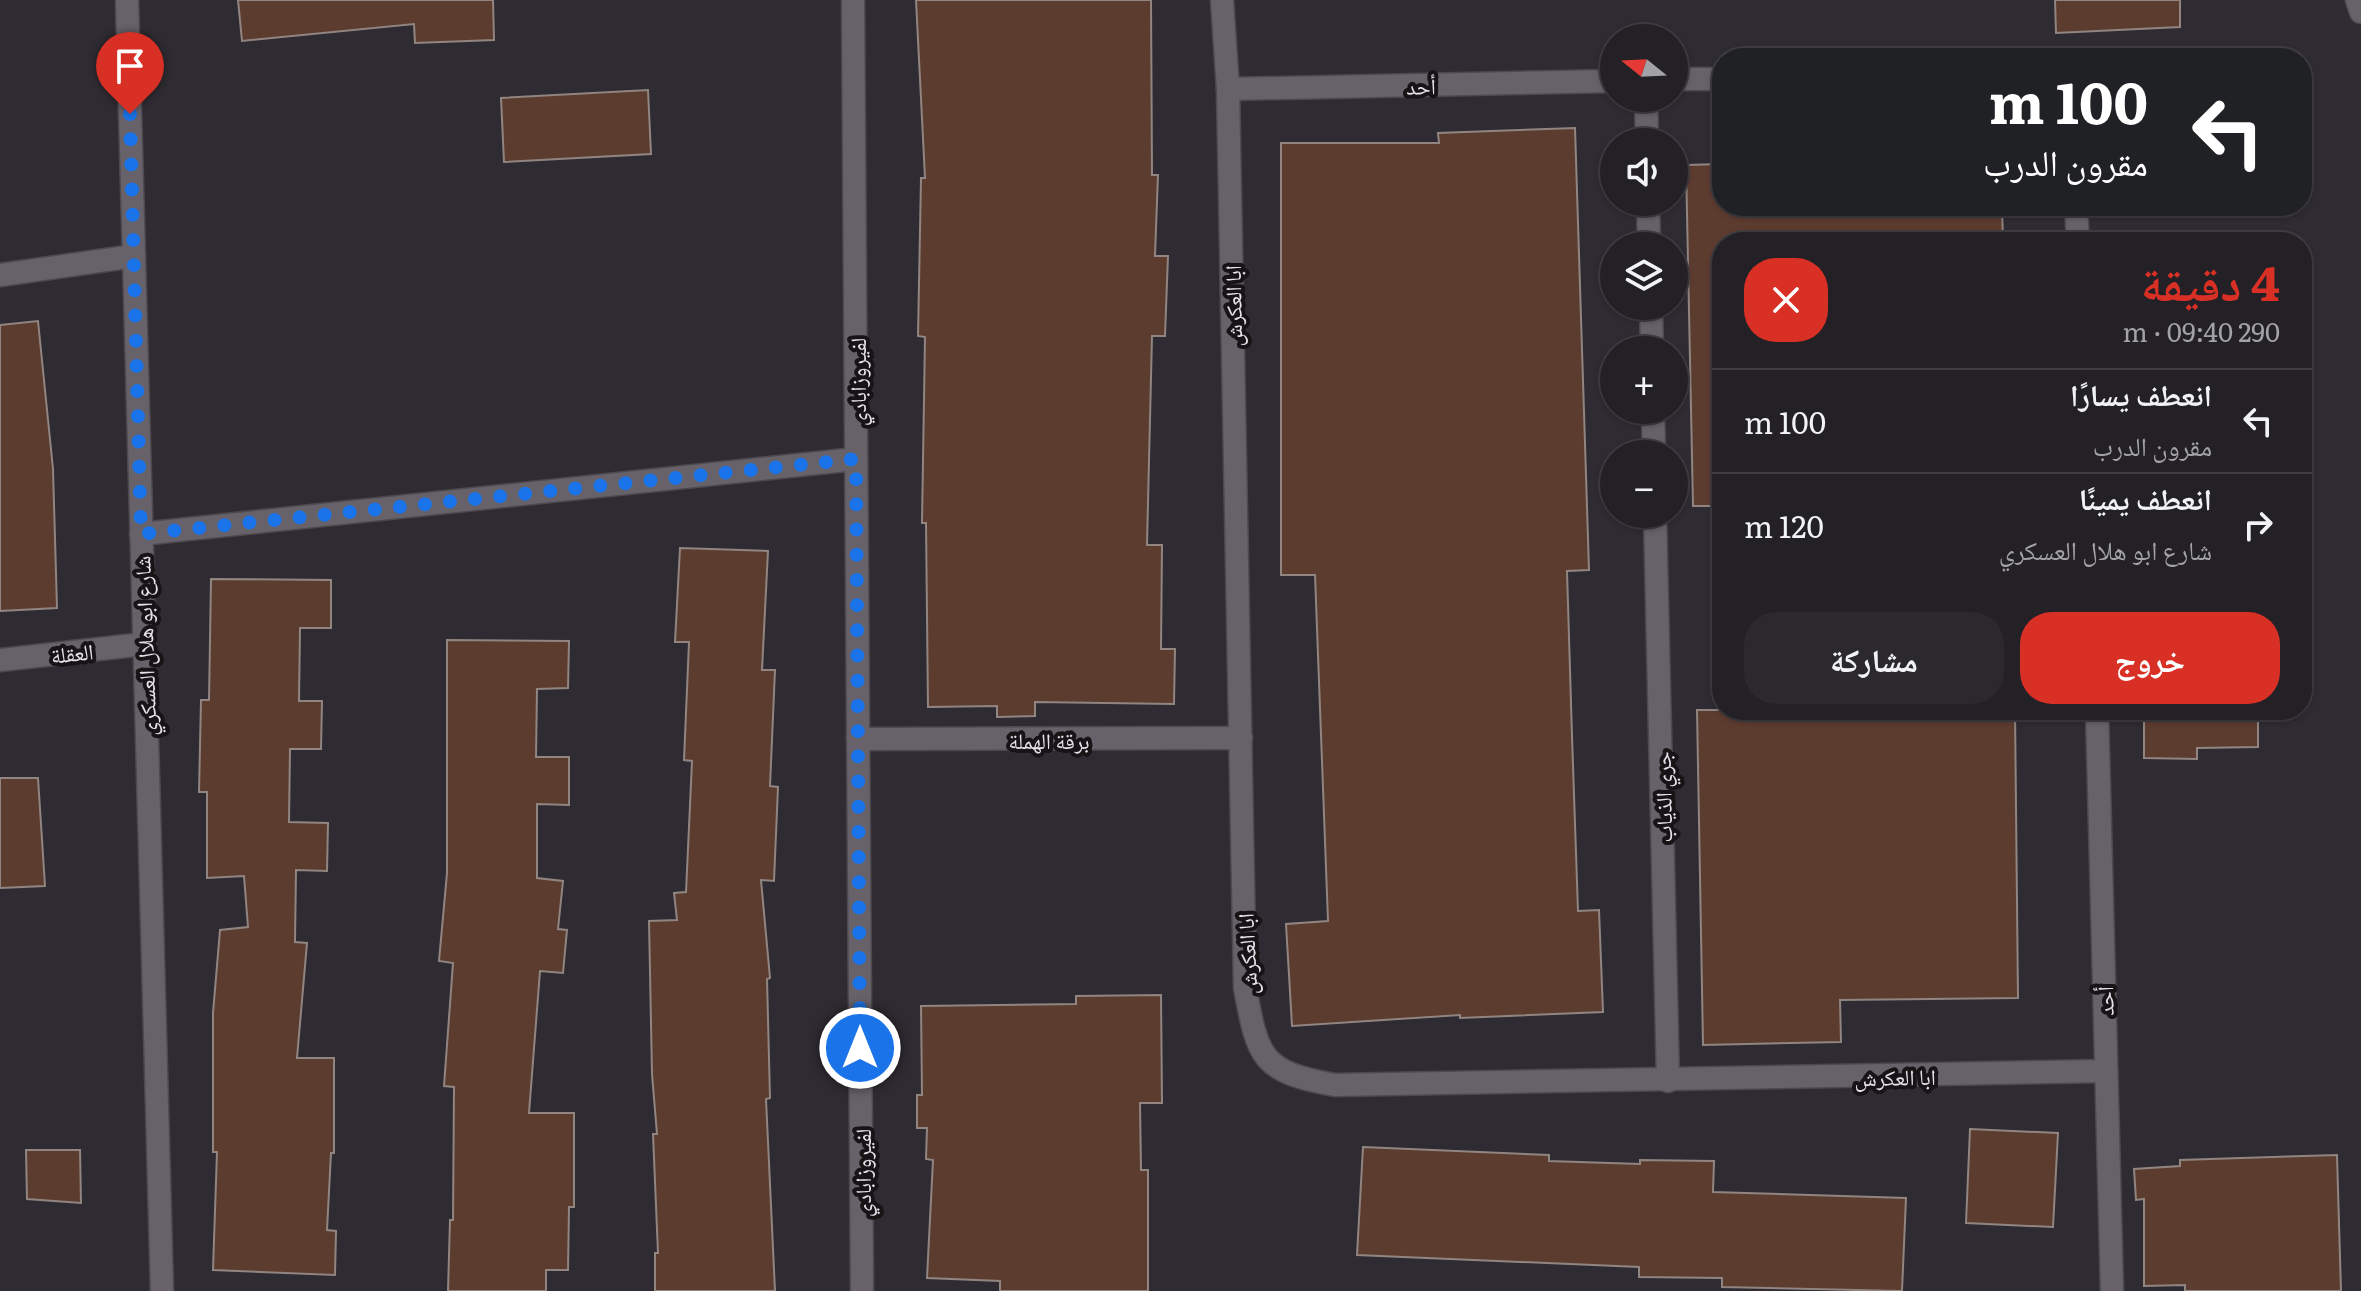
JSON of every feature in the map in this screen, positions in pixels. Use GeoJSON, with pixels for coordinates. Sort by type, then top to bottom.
{"type":"FeatureCollection","features":[{"type":"Feature","properties":{"kind":"street","name":"شارع ابو هلال العسكري"},"geometry":{"type":"LineString","coordinates":[[127,0],[162,1291]]}},
{"type":"Feature","properties":{"kind":"street","name":"لفيروزابادي"},"geometry":{"type":"LineString","coordinates":[[853,0],[862,1291]]}},
{"type":"Feature","properties":{"kind":"street","name":"ابا العكرش"},"geometry":{"type":"LineString","coordinates":[[1222,0],[1228,89],[1245,988],[1254,1035],[1271,1065],[1301,1079],[1335,1085],[2106,1071]]}},
{"type":"Feature","properties":{"kind":"street"},"geometry":{"type":"LineString","coordinates":[[2357,0],[2361,12]]}},
{"type":"Feature","properties":{"kind":"street"},"geometry":{"type":"LineString","coordinates":[[1688,79],[1712,79]]}},
{"type":"Feature","properties":{"kind":"street","name":"أحد"},"geometry":{"type":"LineString","coordinates":[[1228,89],[1600,81]]}},
{"type":"Feature","properties":{"kind":"street"},"geometry":{"type":"LineString","coordinates":[[0,275],[134,256]]}},
{"type":"Feature","properties":{"kind":"street"},"geometry":{"type":"LineString","coordinates":[[141,534],[856,459]]}},
{"type":"Feature","properties":{"kind":"street","name":"جري الذياب"},"geometry":{"type":"LineString","coordinates":[[1655,528],[1668,1081]]}},
{"type":"Feature","properties":{"kind":"street","name":"العقلة"},"geometry":{"type":"LineString","coordinates":[[0,660],[144,644]]}},
{"type":"Feature","properties":{"kind":"street","name":"أحد"},"geometry":{"type":"LineString","coordinates":[[2097,720],[2112,1291]]}},
{"type":"Feature","properties":{"kind":"street","name":"برقة الهملة"},"geometry":{"type":"LineString","coordinates":[[858,739],[1241,738]]}},
{"type":"Feature","properties":{"kind":"building"},"geometry":{"type":"Polygon","coordinates":[[[238,0],[493,0],[494,40],[415,43],[414,24],[242,41],[238,0]]]}},
{"type":"Feature","properties":{"kind":"building"},"geometry":{"type":"Polygon","coordinates":[[[916,0],[1151,0],[1152,175],[1158,175],[1155,256],[1168,256],[1165,336],[1152,336],[1147,545],[1162,545],[1161,649],[1175,649],[1174,704],[1035,702],[1035,716],[997,717],[997,706],[928,707],[926,523],[922,523],[925,337],[918,336],[921,178],[925,178],[916,0]]]}},
{"type":"Feature","properties":{"kind":"building"},"geometry":{"type":"Polygon","coordinates":[[[2055,0],[2180,0],[2180,27],[2056,33],[2055,0]]]}},
{"type":"Feature","properties":{"kind":"building"},"geometry":{"type":"Polygon","coordinates":[[[648,90],[651,154],[504,162],[501,98],[648,90]]]}},
{"type":"Feature","properties":{"kind":"building"},"geometry":{"type":"Polygon","coordinates":[[[1575,128],[1589,570],[1567,571],[1572,736],[1578,911],[1599,910],[1603,1012],[1460,1018],[1460,1015],[1292,1026],[1286,924],[1328,921],[1315,575],[1281,575],[1281,143],[1439,143],[1438,133],[1575,128]]]}},
{"type":"Feature","properties":{"kind":"building"},"geometry":{"type":"Polygon","coordinates":[[[1712,164],[1712,216],[2002,216],[2003,232],[1712,232],[1712,506],[1693,506],[1688,165],[1712,164]]]}},
{"type":"Feature","properties":{"kind":"building"},"geometry":{"type":"Polygon","coordinates":[[[38,321],[53,469],[57,608],[0,611],[0,325],[38,321]]]}},
{"type":"Feature","properties":{"kind":"building"},"geometry":{"type":"Polygon","coordinates":[[[680,548],[768,551],[762,670],[775,670],[770,786],[778,787],[774,881],[761,880],[770,978],[767,979],[770,1098],[766,1099],[775,1291],[655,1291],[655,1253],[658,1253],[653,1134],[657,1134],[652,1074],[649,921],[677,920],[674,893],[686,892],[692,761],[684,760],[689,642],[675,642],[680,548]]]}},
{"type":"Feature","properties":{"kind":"building"},"geometry":{"type":"Polygon","coordinates":[[[211,579],[331,580],[331,628],[300,628],[299,701],[322,701],[321,749],[290,749],[289,822],[328,823],[327,871],[296,870],[295,942],[307,943],[297,1058],[334,1058],[334,1153],[331,1153],[327,1230],[336,1231],[335,1275],[213,1270],[217,1152],[213,1152],[213,1013],[220,930],[248,927],[244,876],[207,878],[207,792],[199,792],[201,700],[209,700],[211,579]]]}},
{"type":"Feature","properties":{"kind":"building"},"geometry":{"type":"Polygon","coordinates":[[[447,640],[569,641],[568,688],[537,689],[536,757],[569,757],[569,805],[537,804],[537,878],[563,881],[558,929],[567,930],[563,973],[540,971],[529,1113],[574,1113],[574,1207],[569,1207],[568,1270],[546,1270],[546,1291],[448,1291],[450,1220],[453,1220],[454,1087],[444,1086],[453,963],[439,961],[447,873],[447,640]]]}},
{"type":"Feature","properties":{"kind":"building"},"geometry":{"type":"Polygon","coordinates":[[[1697,710],[1712,710],[1712,720],[2015,720],[2018,998],[1840,1000],[1841,1042],[1703,1045],[1697,710]]]}},
{"type":"Feature","properties":{"kind":"building"},"geometry":{"type":"Polygon","coordinates":[[[2144,720],[2258,720],[2258,747],[2197,748],[2197,759],[2144,758],[2144,720]]]}},
{"type":"Feature","properties":{"kind":"building"},"geometry":{"type":"Polygon","coordinates":[[[0,778],[38,778],[45,886],[0,888],[0,778]]]}},
{"type":"Feature","properties":{"kind":"building"},"geometry":{"type":"Polygon","coordinates":[[[1161,995],[1162,1103],[1140,1103],[1141,1170],[1148,1170],[1148,1291],[1000,1291],[1000,1281],[927,1278],[933,1160],[926,1159],[927,1128],[917,1128],[917,1095],[922,1095],[921,1006],[1076,1004],[1076,996],[1161,995]]]}},
{"type":"Feature","properties":{"kind":"building"},"geometry":{"type":"Polygon","coordinates":[[[1970,1129],[2058,1133],[2053,1227],[1966,1223],[1970,1129]]]}},
{"type":"Feature","properties":{"kind":"building"},"geometry":{"type":"Polygon","coordinates":[[[1363,1147],[1549,1155],[1549,1161],[1640,1164],[1640,1160],[1714,1161],[1713,1192],[1906,1198],[1902,1291],[1722,1287],[1722,1278],[1639,1277],[1639,1267],[1357,1255],[1363,1147]]]}},
{"type":"Feature","properties":{"kind":"building"},"geometry":{"type":"Polygon","coordinates":[[[26,1150],[80,1150],[81,1203],[27,1199],[26,1150]]]}},
{"type":"Feature","properties":{"kind":"building"},"geometry":{"type":"Polygon","coordinates":[[[2337,1155],[2341,1291],[2185,1291],[2185,1285],[2144,1286],[2144,1199],[2136,1200],[2134,1169],[2180,1166],[2180,1160],[2337,1155]]]}},
{"type":"Feature","properties":{"kind":"route"},"geometry":{"type":"LineString","coordinates":[[130,114],[141,534],[856,459],[860,1048]]}}]}
